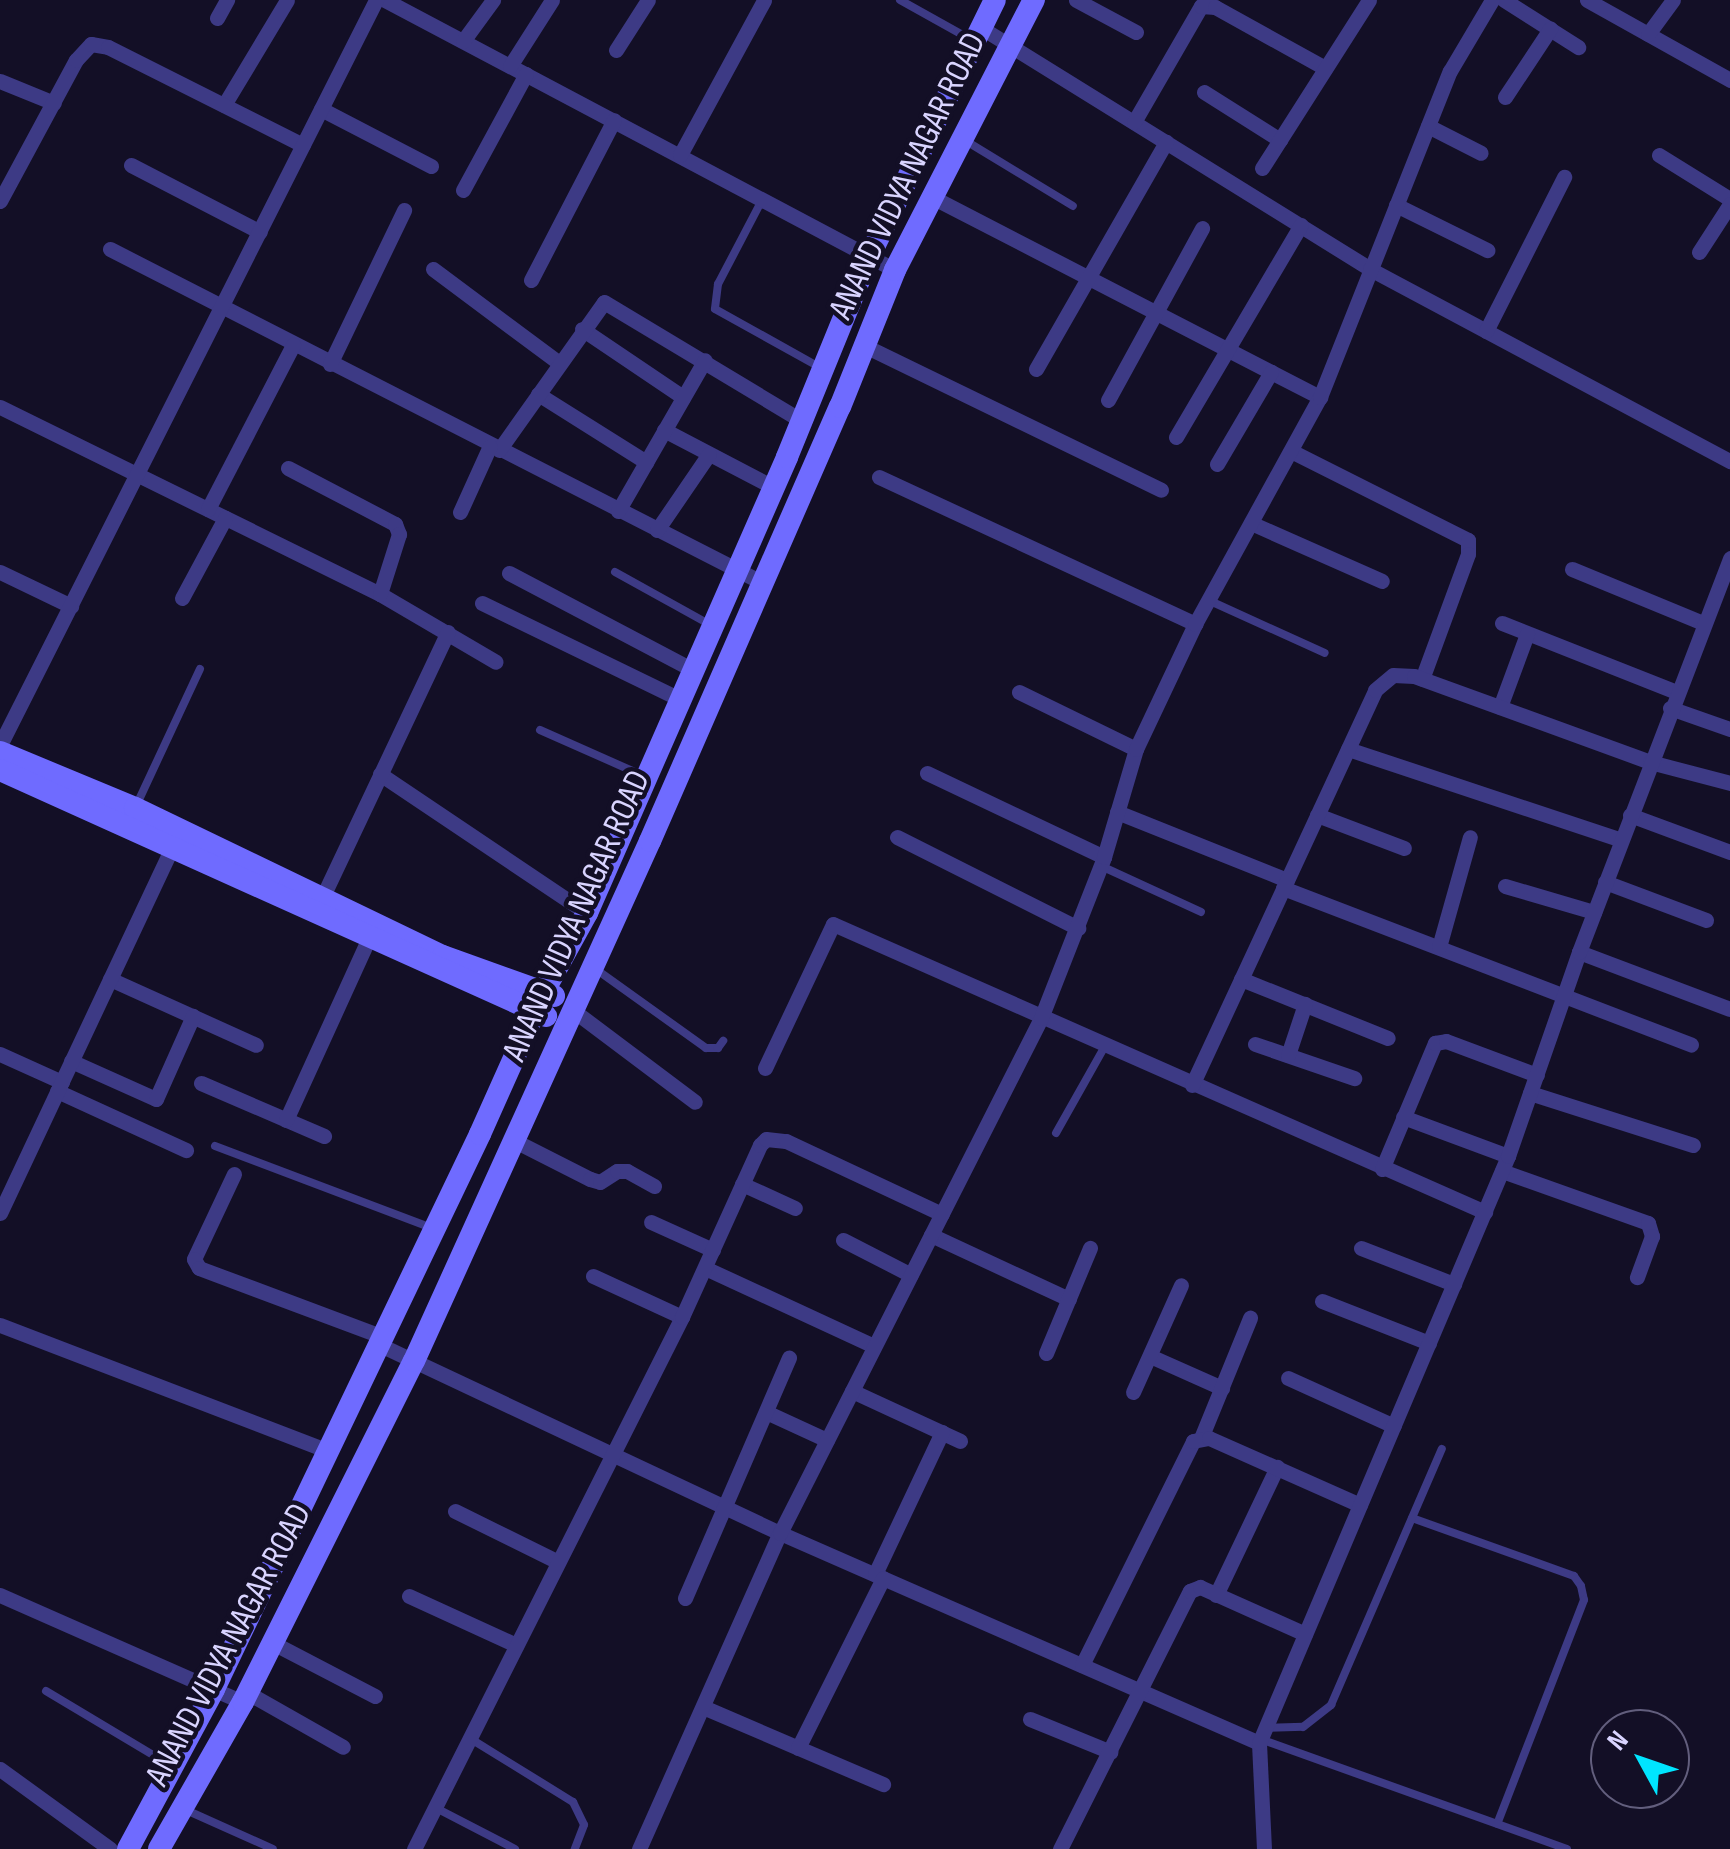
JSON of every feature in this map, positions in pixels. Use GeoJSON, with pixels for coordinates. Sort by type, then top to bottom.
{"type":"FeatureCollection","features":[{"type":"Feature","properties":{"kind":"main road","name":"ANAND VIDYA NAGAR ROAD"},"geometry":{"type":"LineString","coordinates":[[128,1849],[214,1688],[540,1002],[588,913],[868,258],[994,0]]}},
{"type":"Feature","properties":{"kind":"main road","name":"ANAND VIDYA NAGAR ROAD"},"geometry":{"type":"LineString","coordinates":[[159,1849],[245,1698],[414,1361],[573,1014],[763,583],[895,270],[1034,0]]}},
{"type":"Feature","properties":{"kind":"main road"},"geometry":{"type":"LineString","coordinates":[[0,752],[135,808],[176,839],[372,930],[443,956],[573,1014]]}},
{"type":"Feature","properties":{"kind":"main road"},"geometry":{"type":"LineString","coordinates":[[0,770],[322,896],[372,930]]}},
{"type":"Feature","properties":{"kind":"street"},"geometry":{"type":"LineString","coordinates":[[217,18],[227,0]]}},
{"type":"Feature","properties":{"kind":"street"},"geometry":{"type":"LineString","coordinates":[[224,105],[287,0]]}},
{"type":"Feature","properties":{"kind":"street"},"geometry":{"type":"LineString","coordinates":[[0,744],[376,0]]}},
{"type":"Feature","properties":{"kind":"street"},"geometry":{"type":"LineString","coordinates":[[385,0],[895,270]]}},
{"type":"Feature","properties":{"kind":"street"},"geometry":{"type":"LineString","coordinates":[[463,41],[492,0]]}},
{"type":"Feature","properties":{"kind":"street"},"geometry":{"type":"LineString","coordinates":[[463,190],[552,0]]}},
{"type":"Feature","properties":{"kind":"street"},"geometry":{"type":"LineString","coordinates":[[616,50],[648,0]]}},
{"type":"Feature","properties":{"kind":"street"},"geometry":{"type":"LineString","coordinates":[[680,156],[764,0]]}},
{"type":"Feature","properties":{"kind":"street"},"geometry":{"type":"LineString","coordinates":[[1076,0],[1136,32]]}},
{"type":"Feature","properties":{"kind":"street"},"geometry":{"type":"LineString","coordinates":[[1262,168],[1369,0]]}},
{"type":"Feature","properties":{"kind":"street"},"geometry":{"type":"LineString","coordinates":[[639,1849],[780,1533],[1040,1018],[1102,862],[1136,749],[1195,624],[1320,397],[1450,71],[1492,0]]}},
{"type":"Feature","properties":{"kind":"street"},"geometry":{"type":"LineString","coordinates":[[1504,0],[1578,47]]}},
{"type":"Feature","properties":{"kind":"street"},"geometry":{"type":"LineString","coordinates":[[1587,0],[1730,80]]}},
{"type":"Feature","properties":{"kind":"street"},"geometry":{"type":"LineString","coordinates":[[1648,34],[1673,0]]}},
{"type":"Feature","properties":{"kind":"street"},"geometry":{"type":"LineString","coordinates":[[1134,122],[1202,6],[1216,7],[1325,68]]}},
{"type":"Feature","properties":{"kind":"street"},"geometry":{"type":"LineString","coordinates":[[1505,98],[1550,30]]}},
{"type":"Feature","properties":{"kind":"street"},"geometry":{"type":"LineString","coordinates":[[977,34],[1010,45],[1370,269],[1730,461]]}},
{"type":"Feature","properties":{"kind":"street"},"geometry":{"type":"LineString","coordinates":[[0,200],[83,49],[98,43],[303,146]]}},
{"type":"Feature","properties":{"kind":"street"},"geometry":{"type":"LineString","coordinates":[[0,81],[54,103]]}},
{"type":"Feature","properties":{"kind":"street"},"geometry":{"type":"LineString","coordinates":[[1204,92],[1280,140]]}},
{"type":"Feature","properties":{"kind":"street"},"geometry":{"type":"LineString","coordinates":[[322,109],[431,166]]}},
{"type":"Feature","properties":{"kind":"street"},"geometry":{"type":"LineString","coordinates":[[531,280],[614,120]]}},
{"type":"Feature","properties":{"kind":"street"},"geometry":{"type":"LineString","coordinates":[[1428,126],[1481,152]]}},
{"type":"Feature","properties":{"kind":"street"},"geometry":{"type":"LineString","coordinates":[[1036,368],[1166,142]]}},
{"type":"Feature","properties":{"kind":"street"},"geometry":{"type":"LineString","coordinates":[[1658,155],[1730,201],[1700,252]]}},
{"type":"Feature","properties":{"kind":"street"},"geometry":{"type":"LineString","coordinates":[[131,165],[260,232]]}},
{"type":"Feature","properties":{"kind":"street"},"geometry":{"type":"LineString","coordinates":[[1486,331],[1564,177]]}},
{"type":"Feature","properties":{"kind":"street"},"geometry":{"type":"LineString","coordinates":[[932,198],[1320,397]]}},
{"type":"Feature","properties":{"kind":"street"},"geometry":{"type":"LineString","coordinates":[[1396,205],[1487,250]]}},
{"type":"Feature","properties":{"kind":"street"},"geometry":{"type":"LineString","coordinates":[[330,364],[404,210]]}},
{"type":"Feature","properties":{"kind":"street"},"geometry":{"type":"LineString","coordinates":[[1176,437],[1301,225]]}},
{"type":"Feature","properties":{"kind":"street"},"geometry":{"type":"LineString","coordinates":[[1108,400],[1202,228]]}},
{"type":"Feature","properties":{"kind":"street"},"geometry":{"type":"LineString","coordinates":[[110,249],[763,583]]}},
{"type":"Feature","properties":{"kind":"street"},"geometry":{"type":"LineString","coordinates":[[433,269],[558,363]]}},
{"type":"Feature","properties":{"kind":"street"},"geometry":{"type":"LineString","coordinates":[[460,512],[494,448],[538,394],[599,306],[611,303],[802,420]]}},
{"type":"Feature","properties":{"kind":"street"},"geometry":{"type":"LineString","coordinates":[[582,329],[683,397]]}},
{"type":"Feature","properties":{"kind":"street"},"geometry":{"type":"LineString","coordinates":[[208,509],[293,345]]}},
{"type":"Feature","properties":{"kind":"street"},"geometry":{"type":"LineString","coordinates":[[864,346],[1161,490]]}},
{"type":"Feature","properties":{"kind":"street"},"geometry":{"type":"LineString","coordinates":[[618,510],[704,360]]}},
{"type":"Feature","properties":{"kind":"street"},"geometry":{"type":"LineString","coordinates":[[1217,464],[1272,372]]}},
{"type":"Feature","properties":{"kind":"street"},"geometry":{"type":"LineString","coordinates":[[538,394],[646,462]]}},
{"type":"Feature","properties":{"kind":"street"},"geometry":{"type":"LineString","coordinates":[[0,407],[380,594],[496,662]]}},
{"type":"Feature","properties":{"kind":"street"},"geometry":{"type":"LineString","coordinates":[[664,430],[772,488]]}},
{"type":"Feature","properties":{"kind":"street"},"geometry":{"type":"LineString","coordinates":[[1291,450],[1468,540],[1468,554],[1422,679]]}},
{"type":"Feature","properties":{"kind":"street"},"geometry":{"type":"LineString","coordinates":[[657,530],[709,454]]}},
{"type":"Feature","properties":{"kind":"street"},"geometry":{"type":"LineString","coordinates":[[288,468],[395,524],[399,534],[380,594]]}},
{"type":"Feature","properties":{"kind":"street"},"geometry":{"type":"LineString","coordinates":[[879,477],[1195,624]]}},
{"type":"Feature","properties":{"kind":"street"},"geometry":{"type":"LineString","coordinates":[[182,598],[225,518]]}},
{"type":"Feature","properties":{"kind":"street"},"geometry":{"type":"LineString","coordinates":[[1251,523],[1382,581]]}},
{"type":"Feature","properties":{"kind":"street"},"geometry":{"type":"LineString","coordinates":[[1264,1849],[1261,1737],[1486,1212],[1673,700],[1703,623],[1724,590],[1730,558]]}},
{"type":"Feature","properties":{"kind":"street"},"geometry":{"type":"LineString","coordinates":[[1572,568],[1703,623]]}},
{"type":"Feature","properties":{"kind":"street"},"geometry":{"type":"LineString","coordinates":[[0,572],[72,606]]}},
{"type":"Feature","properties":{"kind":"street"},"geometry":{"type":"LineString","coordinates":[[510,573],[695,670]]}},
{"type":"Feature","properties":{"kind":"street"},"geometry":{"type":"LineString","coordinates":[[482,602],[682,700]]}},
{"type":"Feature","properties":{"kind":"street"},"geometry":{"type":"LineString","coordinates":[[1502,623],[1730,729]]}},
{"type":"Feature","properties":{"kind":"street"},"geometry":{"type":"LineString","coordinates":[[322,896],[448,632]]}},
{"type":"Feature","properties":{"kind":"street"},"geometry":{"type":"LineString","coordinates":[[1500,708],[1527,634]]}},
{"type":"Feature","properties":{"kind":"street"},"geometry":{"type":"LineString","coordinates":[[1192,1084],[1375,690],[1392,676],[1422,679],[1650,762],[1730,784]]}},
{"type":"Feature","properties":{"kind":"street"},"geometry":{"type":"LineString","coordinates":[[1019,692],[1136,749]]}},
{"type":"Feature","properties":{"kind":"street"},"geometry":{"type":"LineString","coordinates":[[1348,749],[1621,840]]}},
{"type":"Feature","properties":{"kind":"street"},"geometry":{"type":"LineString","coordinates":[[380,774],[588,913]]}},
{"type":"Feature","properties":{"kind":"street"},"geometry":{"type":"LineString","coordinates":[[927,774],[1102,862]]}},
{"type":"Feature","properties":{"kind":"street"},"geometry":{"type":"LineString","coordinates":[[1117,812],[1439,948],[1691,1045]]}},
{"type":"Feature","properties":{"kind":"street"},"geometry":{"type":"LineString","coordinates":[[1630,815],[1729,849]]}},
{"type":"Feature","properties":{"kind":"street"},"geometry":{"type":"LineString","coordinates":[[1317,816],[1404,848]]}},
{"type":"Feature","properties":{"kind":"street"},"geometry":{"type":"LineString","coordinates":[[898,837],[1078,928]]}},
{"type":"Feature","properties":{"kind":"street"},"geometry":{"type":"LineString","coordinates":[[1439,948],[1470,837]]}},
{"type":"Feature","properties":{"kind":"street"},"geometry":{"type":"LineString","coordinates":[[0,1213],[176,839]]}},
{"type":"Feature","properties":{"kind":"street"},"geometry":{"type":"LineString","coordinates":[[1605,882],[1706,920]]}},
{"type":"Feature","properties":{"kind":"street"},"geometry":{"type":"LineString","coordinates":[[1504,886],[1594,912]]}},
{"type":"Feature","properties":{"kind":"street"},"geometry":{"type":"LineString","coordinates":[[765,1068],[833,924],[1382,1170],[1486,1212]]}},
{"type":"Feature","properties":{"kind":"street"},"geometry":{"type":"LineString","coordinates":[[286,1120],[372,930]]}},
{"type":"Feature","properties":{"kind":"street"},"geometry":{"type":"LineString","coordinates":[[1579,952],[1730,1009]]}},
{"type":"Feature","properties":{"kind":"street"},"geometry":{"type":"LineString","coordinates":[[110,978],[256,1045]]}},
{"type":"Feature","properties":{"kind":"street"},"geometry":{"type":"LineString","coordinates":[[1241,979],[1388,1038]]}},
{"type":"Feature","properties":{"kind":"street"},"geometry":{"type":"LineString","coordinates":[[1288,1055],[1305,1004]]}},
{"type":"Feature","properties":{"kind":"street"},"geometry":{"type":"LineString","coordinates":[[573,1014],[695,1102]]}},
{"type":"Feature","properties":{"kind":"street"},"geometry":{"type":"LineString","coordinates":[[71,1061],[156,1099],[193,1016]]}},
{"type":"Feature","properties":{"kind":"street"},"geometry":{"type":"LineString","coordinates":[[1382,1170],[1435,1043],[1446,1041],[1536,1075]]}},
{"type":"Feature","properties":{"kind":"street"},"geometry":{"type":"LineString","coordinates":[[1255,1044],[1354,1078]]}},
{"type":"Feature","properties":{"kind":"street"},"geometry":{"type":"LineString","coordinates":[[0,1054],[186,1150]]}},
{"type":"Feature","properties":{"kind":"street"},"geometry":{"type":"LineString","coordinates":[[201,1083],[324,1136]]}},
{"type":"Feature","properties":{"kind":"street"},"geometry":{"type":"LineString","coordinates":[[1530,1093],[1693,1145]]}},
{"type":"Feature","properties":{"kind":"street"},"geometry":{"type":"LineString","coordinates":[[1402,1118],[1648,1223],[1652,1236],[1637,1277]]}},
{"type":"Feature","properties":{"kind":"street"},"geometry":{"type":"LineString","coordinates":[[414,1849],[682,1317],[760,1145],[775,1138],[942,1214]]}},
{"type":"Feature","properties":{"kind":"street"},"geometry":{"type":"LineString","coordinates":[[516,1141],[590,1180],[600,1182],[617,1170],[627,1170],[654,1186]]}},
{"type":"Feature","properties":{"kind":"street"},"geometry":{"type":"LineString","coordinates":[[0,1168],[17,1176]]}},
{"type":"Feature","properties":{"kind":"street"},"geometry":{"type":"LineString","coordinates":[[234,1174],[194,1259],[199,1268],[379,1340],[414,1361],[780,1533],[1142,1692],[1261,1737]]}},
{"type":"Feature","properties":{"kind":"street"},"geometry":{"type":"LineString","coordinates":[[742,1184],[796,1208]]}},
{"type":"Feature","properties":{"kind":"street"},"geometry":{"type":"LineString","coordinates":[[651,1222],[713,1250]]}},
{"type":"Feature","properties":{"kind":"street"},"geometry":{"type":"LineString","coordinates":[[931,1235],[1069,1299]]}},
{"type":"Feature","properties":{"kind":"street"},"geometry":{"type":"LineString","coordinates":[[844,1240],[911,1275]]}},
{"type":"Feature","properties":{"kind":"street"},"geometry":{"type":"LineString","coordinates":[[1046,1353],[1090,1248]]}},
{"type":"Feature","properties":{"kind":"street"},"geometry":{"type":"LineString","coordinates":[[1361,1248],[1454,1284]]}},
{"type":"Feature","properties":{"kind":"street"},"geometry":{"type":"LineString","coordinates":[[705,1268],[874,1346]]}},
{"type":"Feature","properties":{"kind":"street"},"geometry":{"type":"LineString","coordinates":[[593,1276],[682,1317]]}},
{"type":"Feature","properties":{"kind":"street"},"geometry":{"type":"LineString","coordinates":[[1133,1392],[1181,1285]]}},
{"type":"Feature","properties":{"kind":"street"},"geometry":{"type":"LineString","coordinates":[[1322,1301],[1429,1343]]}},
{"type":"Feature","properties":{"kind":"street"},"geometry":{"type":"LineString","coordinates":[[1082,1665],[1187,1446],[1201,1438],[1250,1318]]}},
{"type":"Feature","properties":{"kind":"street"},"geometry":{"type":"LineString","coordinates":[[0,1325],[328,1451]]}},
{"type":"Feature","properties":{"kind":"street"},"geometry":{"type":"LineString","coordinates":[[1150,1356],[1222,1388]]}},
{"type":"Feature","properties":{"kind":"street"},"geometry":{"type":"LineString","coordinates":[[685,1598],[728,1508],[789,1358]]}},
{"type":"Feature","properties":{"kind":"street"},"geometry":{"type":"LineString","coordinates":[[1288,1378],[1394,1426]]}},
{"type":"Feature","properties":{"kind":"street"},"geometry":{"type":"LineString","coordinates":[[852,1390],[960,1440]]}},
{"type":"Feature","properties":{"kind":"street"},"geometry":{"type":"LineString","coordinates":[[766,1412],[827,1440]]}},
{"type":"Feature","properties":{"kind":"street"},"geometry":{"type":"LineString","coordinates":[[798,1748],[942,1432]]}},
{"type":"Feature","properties":{"kind":"street"},"geometry":{"type":"LineString","coordinates":[[1201,1438],[1360,1504]]}},
{"type":"Feature","properties":{"kind":"street"},"geometry":{"type":"LineString","coordinates":[[1216,1595],[1277,1467]]}},
{"type":"Feature","properties":{"kind":"street"},"geometry":{"type":"LineString","coordinates":[[455,1511],[556,1561]]}},
{"type":"Feature","properties":{"kind":"street"},"geometry":{"type":"LineString","coordinates":[[1060,1849],[1142,1692],[1186,1596],[1195,1587],[1305,1634]]}},
{"type":"Feature","properties":{"kind":"street"},"geometry":{"type":"LineString","coordinates":[[0,1595],[245,1698],[342,1747]]}},
{"type":"Feature","properties":{"kind":"street"},"geometry":{"type":"LineString","coordinates":[[409,1596],[516,1645]]}},
{"type":"Feature","properties":{"kind":"street"},"geometry":{"type":"LineString","coordinates":[[273,1643],[376,1696]]}},
{"type":"Feature","properties":{"kind":"street"},"geometry":{"type":"LineString","coordinates":[[702,1707],[883,1784]]}},
{"type":"Feature","properties":{"kind":"street"},"geometry":{"type":"LineString","coordinates":[[1030,1718],[1111,1752]]}},
{"type":"Feature","properties":{"kind":"street"},"geometry":{"type":"LineString","coordinates":[[0,1769],[110,1849]]}},
{"type":"Feature","properties":{"kind":"lane"},"geometry":{"type":"LineString","coordinates":[[900,0],[977,34]]}},
{"type":"Feature","properties":{"kind":"lane"},"geometry":{"type":"LineString","coordinates":[[962,138],[1073,206]]}},
{"type":"Feature","properties":{"kind":"lane"},"geometry":{"type":"LineString","coordinates":[[762,200],[718,284],[715,309],[822,369]]}},
{"type":"Feature","properties":{"kind":"lane"},"geometry":{"type":"LineString","coordinates":[[615,572],[713,626]]}},
{"type":"Feature","properties":{"kind":"lane"},"geometry":{"type":"LineString","coordinates":[[1208,600],[1324,653]]}},
{"type":"Feature","properties":{"kind":"lane"},"geometry":{"type":"LineString","coordinates":[[135,808],[200,669]]}},
{"type":"Feature","properties":{"kind":"lane"},"geometry":{"type":"LineString","coordinates":[[540,730],[646,778]]}},
{"type":"Feature","properties":{"kind":"lane"},"geometry":{"type":"LineString","coordinates":[[1102,862],[1200,912]]}},
{"type":"Feature","properties":{"kind":"lane"},"geometry":{"type":"LineString","coordinates":[[593,968],[706,1048],[718,1048],[723,1041]]}},
{"type":"Feature","properties":{"kind":"lane"},"geometry":{"type":"LineString","coordinates":[[1056,1133],[1105,1046]]}},
{"type":"Feature","properties":{"kind":"lane"},"geometry":{"type":"LineString","coordinates":[[215,1146],[434,1228]]}},
{"type":"Feature","properties":{"kind":"lane"},"geometry":{"type":"LineString","coordinates":[[1261,1737],[1303,1727],[1331,1704],[1442,1449]]}},
{"type":"Feature","properties":{"kind":"lane"},"geometry":{"type":"LineString","coordinates":[[1412,1518],[1574,1576],[1581,1586],[1584,1600],[1496,1824]]}},
{"type":"Feature","properties":{"kind":"lane"},"geometry":{"type":"LineString","coordinates":[[46,1691],[172,1766]]}},
{"type":"Feature","properties":{"kind":"lane"},"geometry":{"type":"LineString","coordinates":[[1261,1737],[1568,1849]]}},
{"type":"Feature","properties":{"kind":"lane"},"geometry":{"type":"LineString","coordinates":[[471,1739],[573,1802],[584,1826],[575,1849]]}},
{"type":"Feature","properties":{"kind":"lane"},"geometry":{"type":"LineString","coordinates":[[183,1808],[272,1849]]}},
{"type":"Feature","properties":{"kind":"lane"},"geometry":{"type":"LineString","coordinates":[[436,1808],[515,1849]]}}]}
